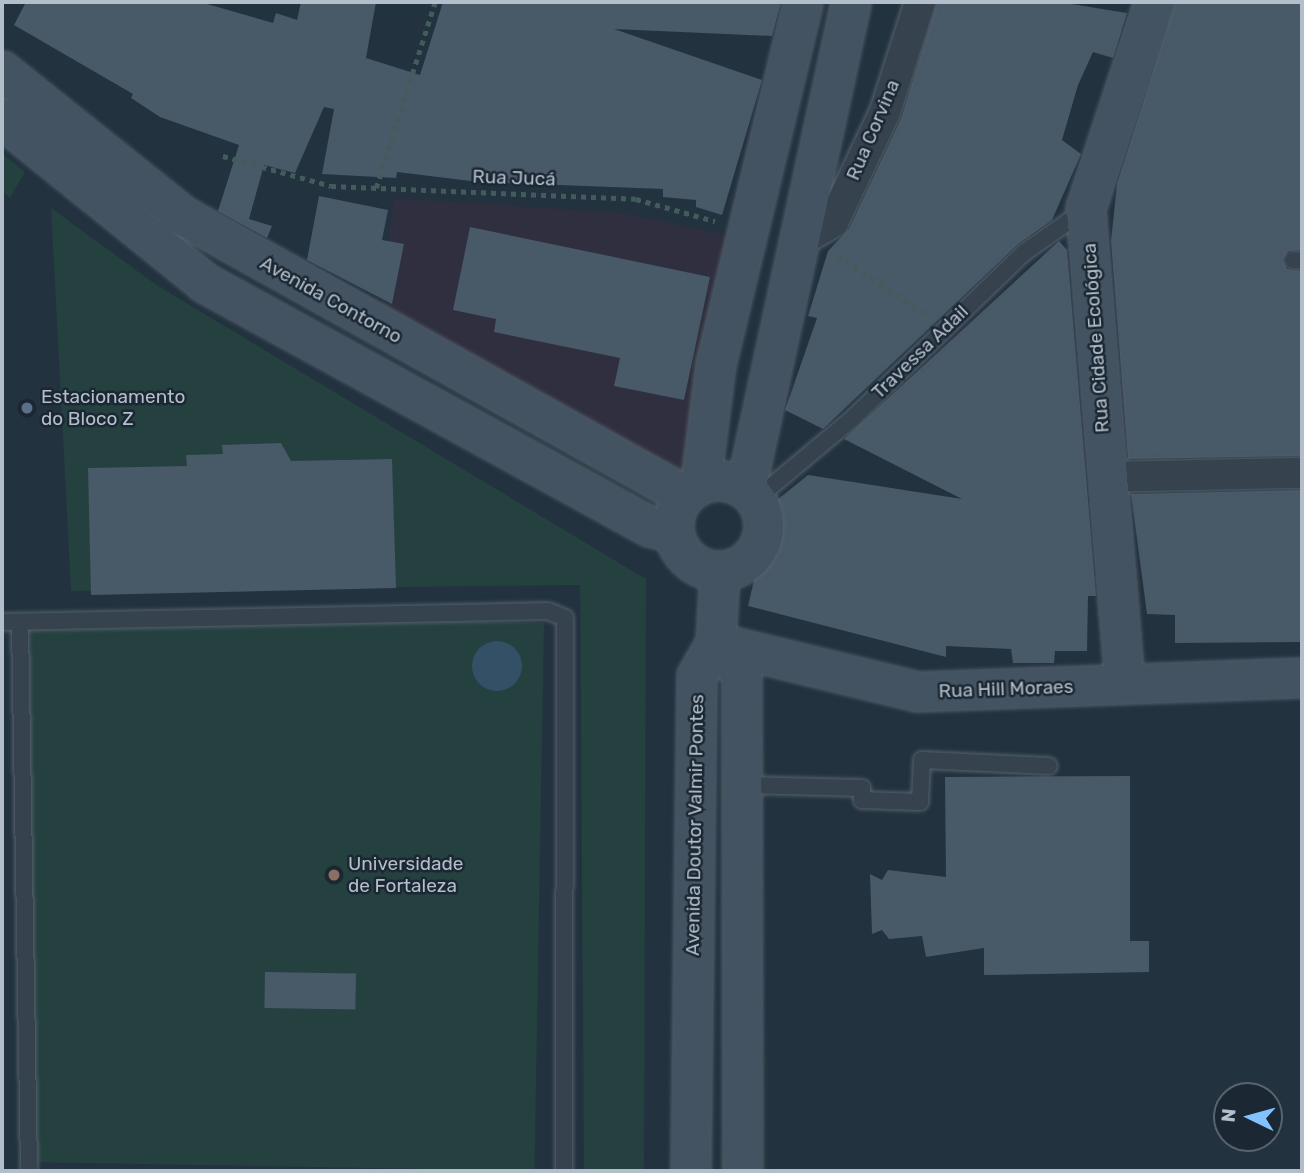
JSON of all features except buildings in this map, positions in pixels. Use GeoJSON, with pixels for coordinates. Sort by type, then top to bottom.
{"type":"FeatureCollection","features":[{"type":"Feature","properties":{"kind":"street"},"geometry":{"type":"LineString","coordinates":[[673,533],[693,489],[716,365],[803,2]]}},
{"type":"Feature","properties":{"kind":"street"},"geometry":{"type":"LineString","coordinates":[[2,119],[205,284],[650,527],[673,533],[696,566],[720,571],[753,556],[762,538],[751,494],[851,2]]}},
{"type":"Feature","properties":{"kind":"street","name":"Rua Corvina"},"geometry":{"type":"LineString","coordinates":[[802,240],[832,222],[885,112],[920,2]]}},
{"type":"Feature","properties":{"kind":"street","name":"Rua Cidade Ecológica"},"geometry":{"type":"LineString","coordinates":[[1125,684],[1086,209],[1154,2]]}},
{"type":"Feature","properties":{"kind":"street","name":"Avenida Contorno"},"geometry":{"type":"LineString","coordinates":[[2,71],[183,216],[693,489]]}},
{"type":"Feature","properties":{"kind":"street"},"geometry":{"type":"LineString","coordinates":[[1106,477],[1302,473]]}},
{"type":"Feature","properties":{"kind":"street"},"geometry":{"type":"LineString","coordinates":[[693,489],[721,480],[751,494]]}},
{"type":"Feature","properties":{"kind":"street"},"geometry":{"type":"LineString","coordinates":[[720,571],[716,643],[742,674],[743,1171]]}},
{"type":"Feature","properties":{"kind":"street","name":"Rua Hill Moraes"},"geometry":{"type":"LineString","coordinates":[[716,643],[918,691],[1302,678]]}},
{"type":"Feature","properties":{"kind":"street","name":"Avenida Doutor Valmir Pontes"},"geometry":{"type":"LineString","coordinates":[[691,1171],[697,676],[716,643]]}},
{"type":"Feature","properties":{"kind":"lane","name":"Travessa Adail"},"geometry":{"type":"LineString","coordinates":[[751,494],[854,417],[1025,252],[1086,209]]}},
{"type":"Feature","properties":{"kind":"lane"},"geometry":{"type":"LineString","coordinates":[[2,622],[548,611],[568,626],[564,1171]]}},
{"type":"Feature","properties":{"kind":"lane"},"geometry":{"type":"LineString","coordinates":[[20,622],[29,1171]]}},
{"type":"Feature","properties":{"kind":"lane"},"geometry":{"type":"LineString","coordinates":[[743,785],[862,788],[862,800],[920,802],[922,760],[1049,766]]}},
{"type":"Feature","properties":{"kind":"path"},"geometry":{"type":"LineString","coordinates":[[376,188],[435,2]]}},
{"type":"Feature","properties":{"kind":"path","name":"Rua Jucá"},"geometry":{"type":"LineString","coordinates":[[223,156],[288,178],[376,188],[635,199],[748,230]]}},
{"type":"Feature","properties":{"kind":"path"},"geometry":{"type":"LineString","coordinates":[[802,240],[850,262],[947,327]]}},
{"type":"Feature","properties":{"kind":"shaded area"},"geometry":{"type":"Polygon","coordinates":[[[394,198],[623,213],[746,239],[721,336],[715,504],[662,498],[375,340],[394,198]]]}},
{"type":"Feature","properties":{"kind":"shaded area"},"geometry":{"type":"Polygon","coordinates":[[[497,641],[515,648],[522,666],[515,684],[497,691],[479,684],[472,666],[479,648],[497,641]]]}},
{"type":"Feature","properties":{"kind":"green space"},"geometry":{"type":"Polygon","coordinates":[[[2,153],[25,172],[10,198],[2,191],[2,153]]]}},
{"type":"Feature","properties":{"kind":"green space"},"geometry":{"type":"Polygon","coordinates":[[[51,208],[158,286],[646,579],[644,1171],[584,1171],[580,585],[71,591],[51,208]]]}},
{"type":"Feature","properties":{"kind":"green space"},"geometry":{"type":"Polygon","coordinates":[[[30,614],[544,623],[534,1171],[21,1162],[30,614]]]}},
{"type":"Feature","properties":{"kind":"place","name":"Estacionamento do Bloco Z"},"geometry":{"type":"Point","coordinates":[27,408]}},
{"type":"Feature","properties":{"kind":"place","name":"Universidade de Fortaleza"},"geometry":{"type":"Point","coordinates":[334,875]}}]}
